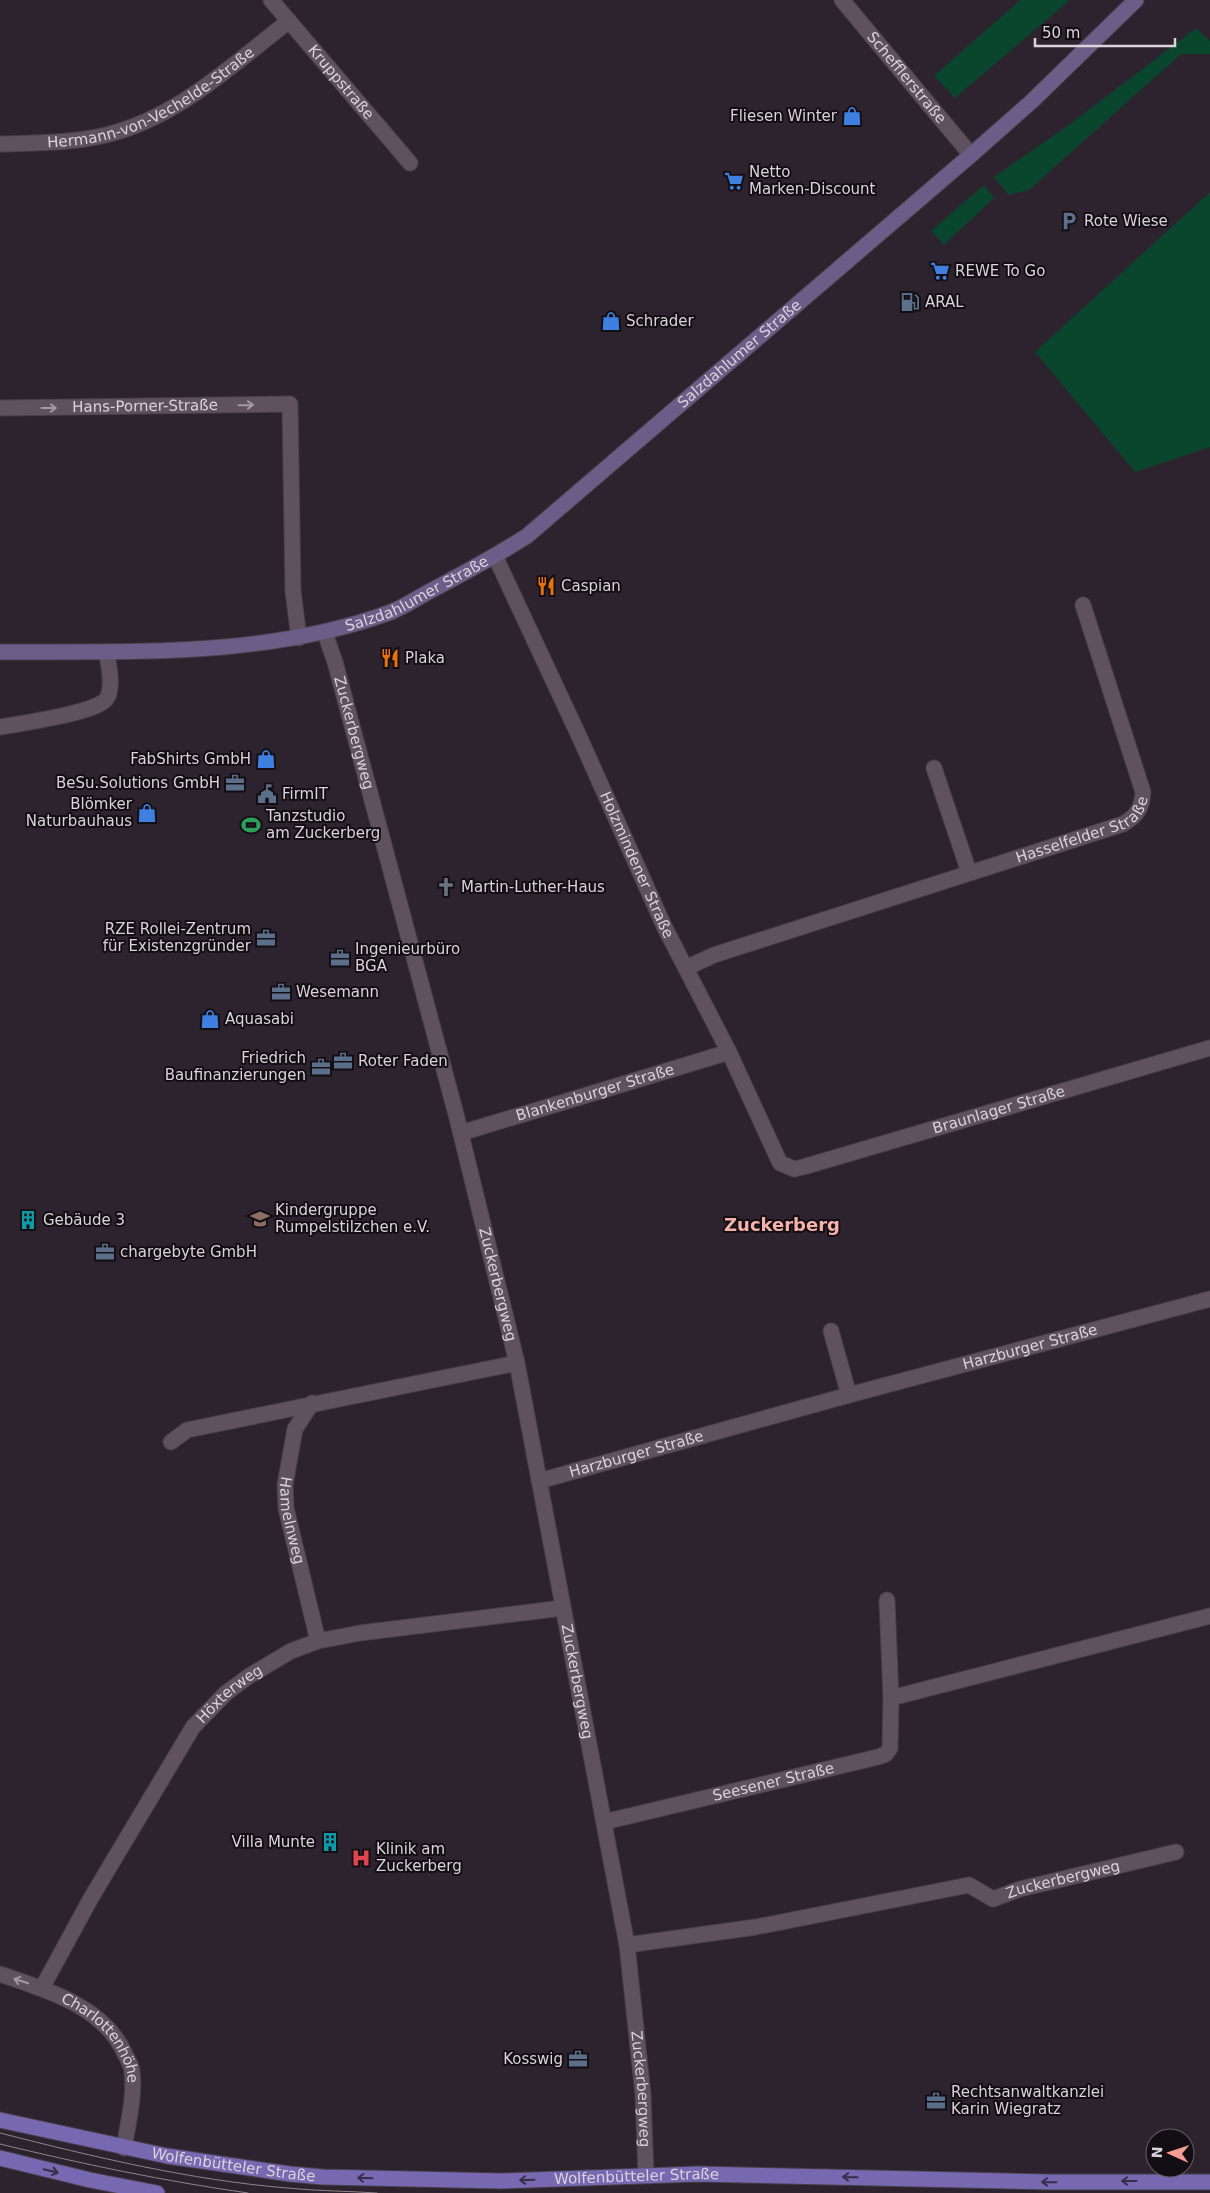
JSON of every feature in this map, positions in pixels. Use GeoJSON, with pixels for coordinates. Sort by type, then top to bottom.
{"type":"FeatureCollection","features":[{"type":"Feature","properties":{"kind":"main road","name":"Salzdahlumer Straße"},"geometry":{"type":"LineString","coordinates":[[0,652],[107,652],[233,648],[325,633],[393,611],[495,556],[526,536],[971,155],[1031,102],[1136,0]]}},
{"type":"Feature","properties":{"kind":"main road","name":"Wolfenbütteler Straße"},"geometry":{"type":"LineString","coordinates":[[0,2120],[124,2148],[210,2163],[323,2177],[501,2181],[698,2174],[1210,2182]]}},
{"type":"Feature","properties":{"kind":"main road"},"geometry":{"type":"LineString","coordinates":[[0,2158],[90,2180],[157,2193]]}},
{"type":"Feature","properties":{"kind":"street","name":"Kruppstraße"},"geometry":{"type":"LineString","coordinates":[[270,0],[410,163]]}},
{"type":"Feature","properties":{"kind":"street","name":"Schefflerstraße"},"geometry":{"type":"LineString","coordinates":[[842,0],[971,155]]}},
{"type":"Feature","properties":{"kind":"street","name":"Hermann-von-Vechelde-Straße"},"geometry":{"type":"LineString","coordinates":[[0,144],[55,142],[106,135],[147,121],[192,96],[289,21]]}},
{"type":"Feature","properties":{"kind":"street","name":"Hans-Porner-Straße"},"geometry":{"type":"LineString","coordinates":[[0,408],[290,404],[293,591],[299,638]]}},
{"type":"Feature","properties":{"kind":"street","name":"Holzmindener Straße"},"geometry":{"type":"LineString","coordinates":[[495,556],[579,736],[664,926],[729,1052],[775,1156],[780,1163],[787,1167]]}},
{"type":"Feature","properties":{"kind":"street","name":"Hasselfelder Straße"},"geometry":{"type":"LineString","coordinates":[[686,968],[714,955],[1123,824],[1133,819],[1138,812],[1143,792],[1083,605]]}},
{"type":"Feature","properties":{"kind":"street","name":"Zuckerbergweg"},"geometry":{"type":"LineString","coordinates":[[325,633],[335,662],[461,1133],[517,1363],[628,1945],[643,2094],[646,2175]]}},
{"type":"Feature","properties":{"kind":"street"},"geometry":{"type":"LineString","coordinates":[[0,727],[68,714],[102,704],[108,698],[110,683],[107,652]]}},
{"type":"Feature","properties":{"kind":"street"},"geometry":{"type":"LineString","coordinates":[[934,768],[969,872]]}},
{"type":"Feature","properties":{"kind":"street","name":"Braunlager Straße"},"geometry":{"type":"LineString","coordinates":[[787,1167],[803,1167],[1210,1048]]}},
{"type":"Feature","properties":{"kind":"street","name":"Blankenburger Straße"},"geometry":{"type":"LineString","coordinates":[[461,1133],[729,1052]]}},
{"type":"Feature","properties":{"kind":"street","name":"Harzburger Straße"},"geometry":{"type":"LineString","coordinates":[[539,1481],[849,1395],[1210,1299]]}},
{"type":"Feature","properties":{"kind":"street"},"geometry":{"type":"LineString","coordinates":[[831,1331],[849,1395]]}},
{"type":"Feature","properties":{"kind":"street"},"geometry":{"type":"LineString","coordinates":[[171,1442],[187,1430],[312,1403],[517,1363]]}},
{"type":"Feature","properties":{"kind":"street","name":"Hamelnweg"},"geometry":{"type":"LineString","coordinates":[[312,1403],[295,1429],[286,1485],[286,1508],[318,1641]]}},
{"type":"Feature","properties":{"kind":"street","name":"Seesener Straße"},"geometry":{"type":"LineString","coordinates":[[604,1822],[886,1754],[890,1748],[891,1698],[887,1600]]}},
{"type":"Feature","properties":{"kind":"street","name":"Höxterweg"},"geometry":{"type":"LineString","coordinates":[[42,1988],[96,1890],[193,1728],[226,1693],[249,1676],[291,1651],[318,1641],[360,1633],[564,1608]]}},
{"type":"Feature","properties":{"kind":"street"},"geometry":{"type":"LineString","coordinates":[[891,1698],[1210,1616]]}},
{"type":"Feature","properties":{"kind":"street","name":"Zuckerbergweg"},"geometry":{"type":"LineString","coordinates":[[628,1945],[756,1927],[969,1885],[993,1899],[1020,1889],[1176,1852]]}},
{"type":"Feature","properties":{"kind":"street","name":"Charlottenhöhe"},"geometry":{"type":"LineString","coordinates":[[0,1974],[42,1988],[77,2006],[103,2022],[115,2034],[123,2047],[132,2069],[133,2092],[124,2148]]}},
{"type":"Feature","properties":{"kind":"green space"},"geometry":{"type":"Polygon","coordinates":[[[1020,0],[1070,0],[955,98],[934,76],[1020,0]]]}},
{"type":"Feature","properties":{"kind":"green space"},"geometry":{"type":"Polygon","coordinates":[[[1196,28],[1210,41],[1210,54],[1181,54],[1029,190],[1009,195],[994,177],[1073,122],[1196,28]]]}},
{"type":"Feature","properties":{"kind":"green space"},"geometry":{"type":"Polygon","coordinates":[[[984,185],[994,198],[944,245],[931,231],[984,185]]]}},
{"type":"Feature","properties":{"kind":"green space"},"geometry":{"type":"Polygon","coordinates":[[[1210,192],[1210,447],[1135,472],[1035,352],[1210,192]]]}},
{"type":"Feature","properties":{"kind":"tram line"},"geometry":{"type":"LineString","coordinates":[[0,2133],[107,2159],[214,2179],[298,2189],[377,2193]]}},
{"type":"Feature","properties":{"kind":"tram line"},"geometry":{"type":"LineString","coordinates":[[0,2144],[123,2172],[248,2193]]}},
{"type":"Feature","properties":{"kind":"place","name":"Fliesen Winter"},"geometry":{"type":"Point","coordinates":[852,116]}},
{"type":"Feature","properties":{"kind":"place","name":"Netto Marken-Discount"},"geometry":{"type":"Point","coordinates":[734,181]}},
{"type":"Feature","properties":{"kind":"place","name":"Rote Wiese"},"geometry":{"type":"Point","coordinates":[1069,221]}},
{"type":"Feature","properties":{"kind":"place","name":"REWE To Go"},"geometry":{"type":"Point","coordinates":[940,271]}},
{"type":"Feature","properties":{"kind":"place","name":"ARAL"},"geometry":{"type":"Point","coordinates":[910,302]}},
{"type":"Feature","properties":{"kind":"place","name":"Schrader"},"geometry":{"type":"Point","coordinates":[611,321]}},
{"type":"Feature","properties":{"kind":"place","name":"Caspian"},"geometry":{"type":"Point","coordinates":[546,586]}},
{"type":"Feature","properties":{"kind":"place","name":"Plaka"},"geometry":{"type":"Point","coordinates":[390,658]}},
{"type":"Feature","properties":{"kind":"place","name":"FabShirts GmbH"},"geometry":{"type":"Point","coordinates":[266,759]}},
{"type":"Feature","properties":{"kind":"place","name":"BeSu.Solutions GmbH"},"geometry":{"type":"Point","coordinates":[235,783]}},
{"type":"Feature","properties":{"kind":"place","name":"FirmIT"},"geometry":{"type":"Point","coordinates":[267,794]}},
{"type":"Feature","properties":{"kind":"place","name":"Blömker Naturbauhaus"},"geometry":{"type":"Point","coordinates":[147,813]}},
{"type":"Feature","properties":{"kind":"place","name":"Tanzstudio am Zuckerberg"},"geometry":{"type":"Point","coordinates":[251,825]}},
{"type":"Feature","properties":{"kind":"place","name":"Martin-Luther-Haus"},"geometry":{"type":"Point","coordinates":[446,887]}},
{"type":"Feature","properties":{"kind":"place","name":"RZE Rollei-Zentrum für Existenzgründer"},"geometry":{"type":"Point","coordinates":[266,938]}},
{"type":"Feature","properties":{"kind":"place","name":"Ingenieurbüro BGA"},"geometry":{"type":"Point","coordinates":[340,958]}},
{"type":"Feature","properties":{"kind":"place","name":"Wesemann"},"geometry":{"type":"Point","coordinates":[281,992]}},
{"type":"Feature","properties":{"kind":"place","name":"Aquasabi"},"geometry":{"type":"Point","coordinates":[210,1019]}},
{"type":"Feature","properties":{"kind":"place","name":"Roter Faden"},"geometry":{"type":"Point","coordinates":[343,1061]}},
{"type":"Feature","properties":{"kind":"place","name":"Friedrich Baufinanzierungen"},"geometry":{"type":"Point","coordinates":[321,1067]}},
{"type":"Feature","properties":{"kind":"place","name":"Kindergruppe Rumpelstilzchen e.V."},"geometry":{"type":"Point","coordinates":[260,1219]}},
{"type":"Feature","properties":{"kind":"place","name":"Gebäude 3"},"geometry":{"type":"Point","coordinates":[28,1220]}},
{"type":"Feature","properties":{"kind":"place","name":"chargebyte GmbH"},"geometry":{"type":"Point","coordinates":[105,1252]}},
{"type":"Feature","properties":{"kind":"place","name":"Villa Munte"},"geometry":{"type":"Point","coordinates":[330,1842]}},
{"type":"Feature","properties":{"kind":"place","name":"Klinik am Zuckerberg"},"geometry":{"type":"Point","coordinates":[361,1858]}},
{"type":"Feature","properties":{"kind":"place","name":"Kosswig"},"geometry":{"type":"Point","coordinates":[578,2059]}},
{"type":"Feature","properties":{"kind":"place","name":"Rechtsanwaltkanzlei Karin Wiegratz"},"geometry":{"type":"Point","coordinates":[936,2101]}},
{"type":"Feature","properties":{"kind":"district","name":"Zuckerberg"},"geometry":{"type":"Point","coordinates":[782,1224]}}]}
